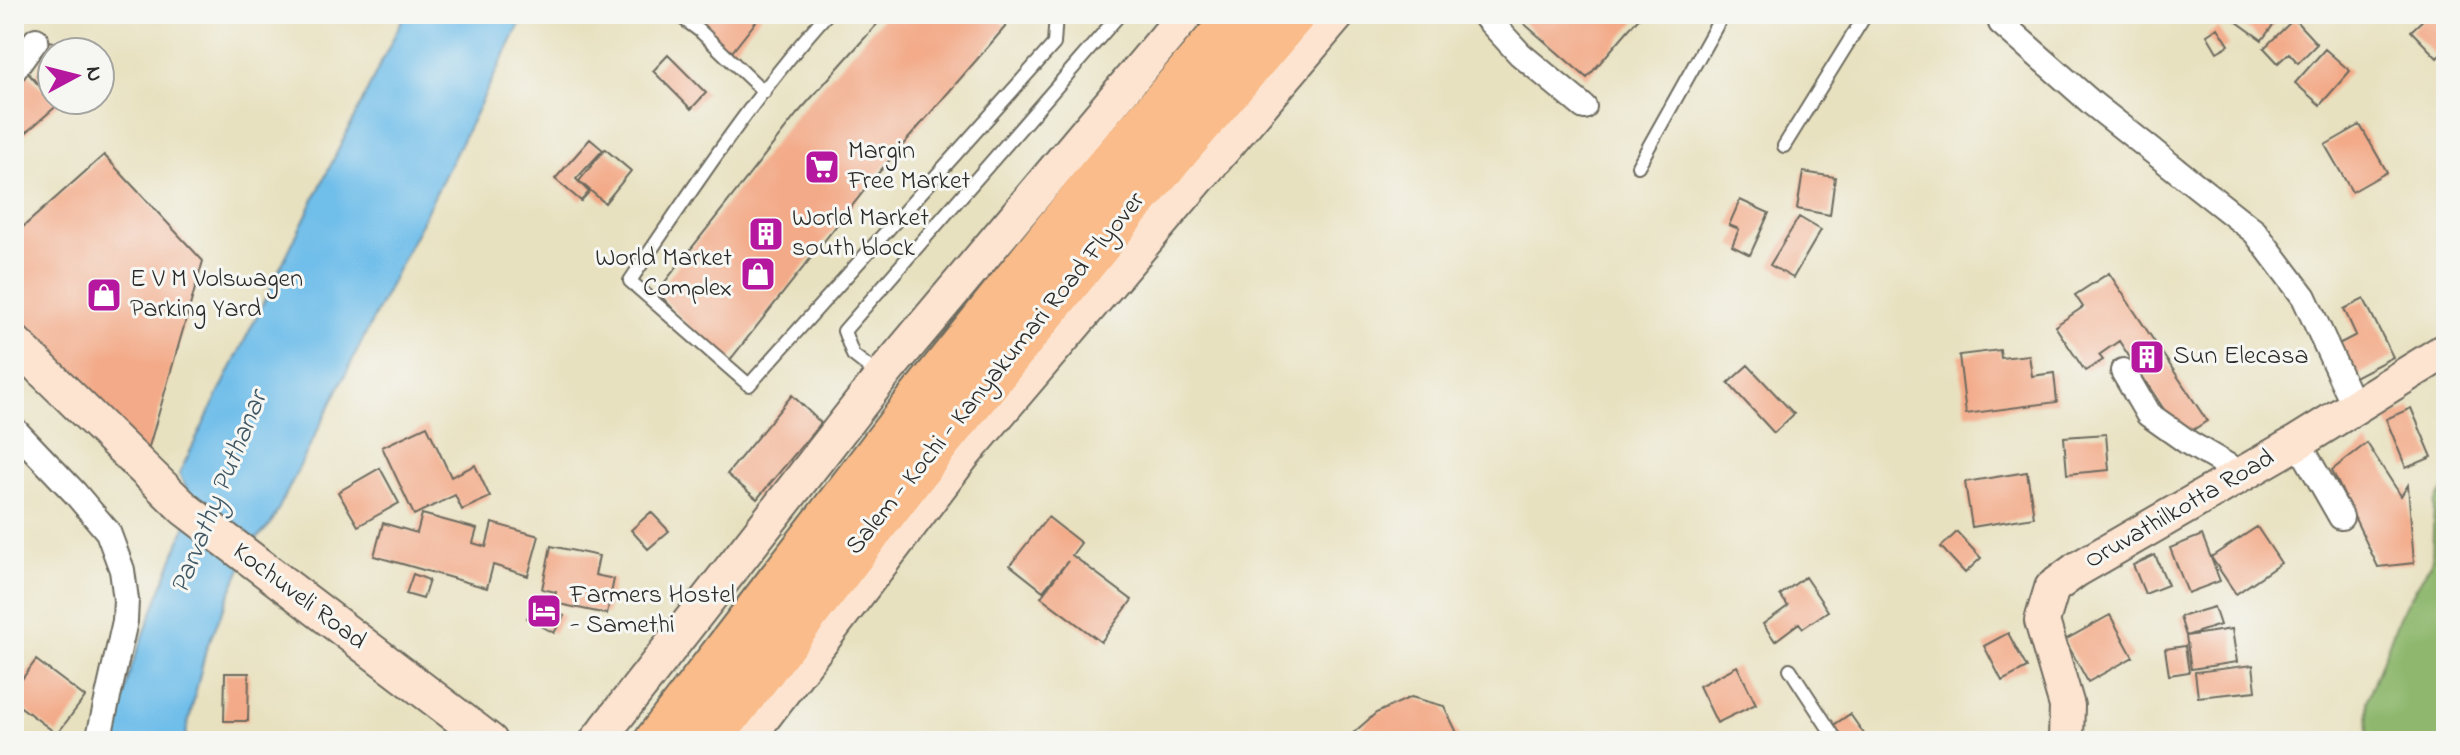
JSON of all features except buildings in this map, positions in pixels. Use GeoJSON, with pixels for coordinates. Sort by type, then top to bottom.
{"type":"FeatureCollection","features":[{"type":"Feature","properties":{"kind":"highway","name":"Salem - Kochi - Kanyakumari Road Flyover"},"geometry":{"type":"LineString","coordinates":[[657,741],[969,339],[1099,177],[1240,14]]}},
{"type":"Feature","properties":{"kind":"highway","name":"Salem - Kochi - Kanyakumari Road Flyover"},"geometry":{"type":"LineString","coordinates":[[708,741],[939,441],[1128,208],[1293,14]]}},
{"type":"Feature","properties":{"kind":"street"},"geometry":{"type":"LineString","coordinates":[[597,741],[882,376],[1186,14]]}},
{"type":"Feature","properties":{"kind":"street"},"geometry":{"type":"LineString","coordinates":[[745,741],[963,455],[1338,14]]}},
{"type":"Feature","properties":{"kind":"street"},"geometry":{"type":"LineString","coordinates":[[1483,14],[1520,54],[1584,107]]}},
{"type":"Feature","properties":{"kind":"street"},"geometry":{"type":"LineString","coordinates":[[2001,23],[2093,104],[2255,232],[2304,297],[2355,408]]}},
{"type":"Feature","properties":{"kind":"street"},"geometry":{"type":"LineString","coordinates":[[14,70],[36,40]]}},
{"type":"Feature","properties":{"kind":"street","name":"Kochuveli Road"},"geometry":{"type":"LineString","coordinates":[[14,342],[197,518],[490,741]]}},
{"type":"Feature","properties":{"kind":"street","name":"Oruvathilkotta Road"},"geometry":{"type":"LineString","coordinates":[[2067,740],[2067,706],[2042,621],[2052,588],[2076,570],[2298,442],[2446,350]]}},
{"type":"Feature","properties":{"kind":"street"},"geometry":{"type":"LineString","coordinates":[[2123,371],[2148,414],[2242,474]]}},
{"type":"Feature","properties":{"kind":"street"},"geometry":{"type":"LineString","coordinates":[[14,429],[108,532],[122,570],[125,621],[98,741]]}},
{"type":"Feature","properties":{"kind":"street"},"geometry":{"type":"LineString","coordinates":[[2298,442],[2341,517]]}},
{"type":"Feature","properties":{"kind":"lane"},"geometry":{"type":"LineString","coordinates":[[677,14],[700,31],[764,92]]}},
{"type":"Feature","properties":{"kind":"lane"},"geometry":{"type":"LineString","coordinates":[[827,14],[764,92],[630,281],[749,385],[1054,44],[1056,14]]}},
{"type":"Feature","properties":{"kind":"lane"},"geometry":{"type":"LineString","coordinates":[[882,376],[853,355],[844,331],[1120,14]]}},
{"type":"Feature","properties":{"kind":"lane"},"geometry":{"type":"LineString","coordinates":[[1638,166],[1723,14]]}},
{"type":"Feature","properties":{"kind":"lane"},"geometry":{"type":"LineString","coordinates":[[1784,146],[1866,14]]}},
{"type":"Feature","properties":{"kind":"lane"},"geometry":{"type":"LineString","coordinates":[[1790,669],[1837,741]]}},
{"type":"Feature","properties":{"kind":"green space"},"geometry":{"type":"Polygon","coordinates":[[[2446,486],[2446,741],[2368,741],[2367,701],[2399,617],[2432,561],[2434,504],[2446,486]]]}},
{"type":"Feature","properties":{"kind":"water","name":"Parvathy Puthanar"},"geometry":{"type":"Polygon","coordinates":[[[405,14],[525,14],[271,524],[251,545],[206,649],[184,741],[113,741],[131,668],[194,503],[179,474],[405,14]]]}},
{"type":"Feature","properties":{"kind":"place","name":"Margin Free Market"},"geometry":{"type":"Point","coordinates":[822,167]}},
{"type":"Feature","properties":{"kind":"place","name":"World Market south block"},"geometry":{"type":"Point","coordinates":[766,234]}},
{"type":"Feature","properties":{"kind":"place","name":"World Market Complex"},"geometry":{"type":"Point","coordinates":[758,274]}},
{"type":"Feature","properties":{"kind":"place","name":"E V M Volswagen Parking Yard"},"geometry":{"type":"Point","coordinates":[104,295]}},
{"type":"Feature","properties":{"kind":"place","name":"Sun Elecasa"},"geometry":{"type":"Point","coordinates":[2147,357]}},
{"type":"Feature","properties":{"kind":"place","name":"Farmers Hostel - Samethi"},"geometry":{"type":"Point","coordinates":[544,611]}}]}
